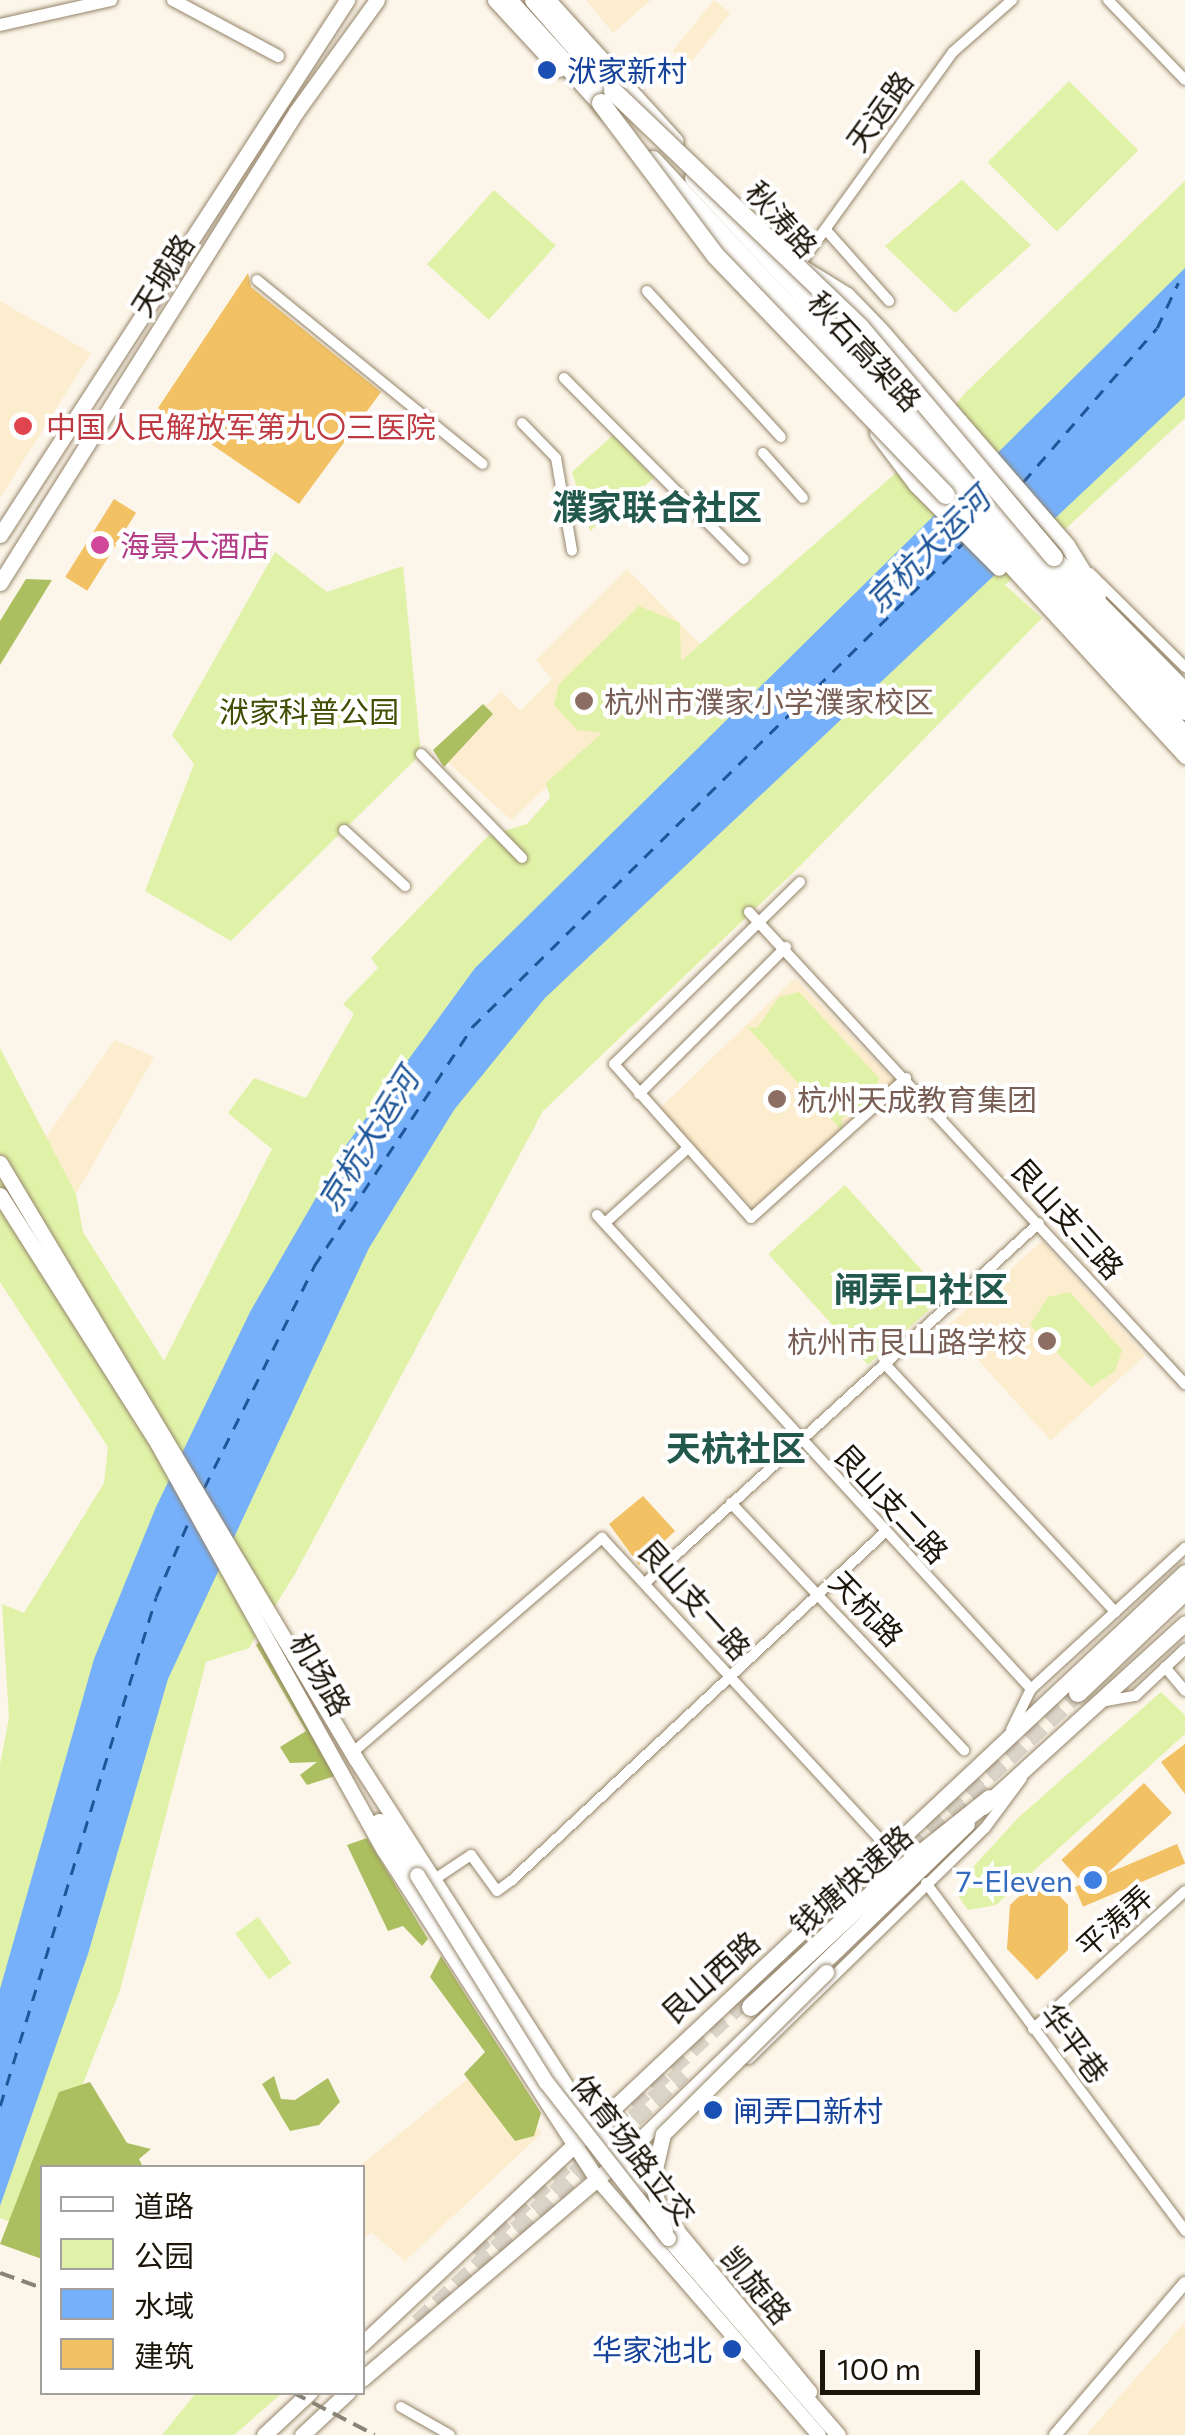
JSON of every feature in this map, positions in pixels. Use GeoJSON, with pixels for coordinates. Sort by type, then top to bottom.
{"type":"FeatureCollection","features":[{"type":"Feature","properties":{"kind":"highway","name":"秋石高架路"},"geometry":{"type":"LineString","coordinates":[[508,0],[607,97],[1185,711]]}},
{"type":"Feature","properties":{"kind":"highway","name":"秋石高架路"},"geometry":{"type":"LineString","coordinates":[[534,0],[607,97],[1182,748]]}},
{"type":"Feature","properties":{"kind":"highway"},"geometry":{"type":"LineString","coordinates":[[607,97],[715,255],[946,495]]}},
{"type":"Feature","properties":{"kind":"highway"},"geometry":{"type":"LineString","coordinates":[[607,97],[860,328],[1054,557]]}},
{"type":"Feature","properties":{"kind":"highway"},"geometry":{"type":"LineString","coordinates":[[1078,1692],[1185,1591]]}},
{"type":"Feature","properties":{"kind":"highway","name":"钱塘快速路"},"geometry":{"type":"LineString","coordinates":[[751,2006],[881,1886],[990,1799]]}},
{"type":"Feature","properties":{"kind":"main road","name":"天城路"},"geometry":{"type":"LineString","coordinates":[[0,534],[346,0]]}},
{"type":"Feature","properties":{"kind":"main road","name":"天城路"},"geometry":{"type":"LineString","coordinates":[[0,583],[296,112],[377,0]]}},
{"type":"Feature","properties":{"kind":"main road"},"geometry":{"type":"LineString","coordinates":[[495,0],[764,295],[1013,581],[1034,593]]}},
{"type":"Feature","properties":{"kind":"main road","name":"秋涛路"},"geometry":{"type":"LineString","coordinates":[[548,0],[1054,557],[1079,568]]}},
{"type":"Feature","properties":{"kind":"main road"},"geometry":{"type":"LineString","coordinates":[[776,255],[800,264],[847,294],[958,420],[1079,568],[1103,608],[1185,690]]}},
{"type":"Feature","properties":{"kind":"main road"},"geometry":{"type":"LineString","coordinates":[[907,462],[946,495],[1182,748]]}},
{"type":"Feature","properties":{"kind":"main road","name":"机场路"},"geometry":{"type":"LineString","coordinates":[[0,1163],[246,1584],[357,1790],[384,1850],[570,2145],[597,2179]]}},
{"type":"Feature","properties":{"kind":"main road","name":"机场路"},"geometry":{"type":"LineString","coordinates":[[0,1195],[160,1434]]}},
{"type":"Feature","properties":{"kind":"main road","name":"艮山西路"},"geometry":{"type":"LineString","coordinates":[[365,2341],[590,2124],[891,1851],[1185,1572]]}},
{"type":"Feature","properties":{"kind":"main road","name":"机场路"},"geometry":{"type":"LineString","coordinates":[[246,1584],[354,1756]]}},
{"type":"Feature","properties":{"kind":"main road","name":"艮山西路"},"geometry":{"type":"LineString","coordinates":[[365,2376],[618,2161],[990,1799],[1185,1623]]}},
{"type":"Feature","properties":{"kind":"main road","name":"体育场路立交"},"geometry":{"type":"LineString","coordinates":[[354,1756],[546,2082],[668,2238],[838,2435]]}},
{"type":"Feature","properties":{"kind":"main road","name":"体育场路立交"},"geometry":{"type":"LineString","coordinates":[[357,1790],[424,1878]]}},
{"type":"Feature","properties":{"kind":"main road"},"geometry":{"type":"LineString","coordinates":[[424,1878],[590,2124]]}},
{"type":"Feature","properties":{"kind":"main road"},"geometry":{"type":"LineString","coordinates":[[668,2238],[652,2182],[663,2134],[826,1972],[866,1922]]}},
{"type":"Feature","properties":{"kind":"main road","name":"凯旋路"},"geometry":{"type":"LineString","coordinates":[[590,2124],[846,2435]]}},
{"type":"Feature","properties":{"kind":"main road","name":"凯旋路"},"geometry":{"type":"LineString","coordinates":[[597,2179],[819,2435]]}},
{"type":"Feature","properties":{"kind":"main road"},"geometry":{"type":"LineString","coordinates":[[264,2435],[307,2395]]}},
{"type":"Feature","properties":{"kind":"main road"},"geometry":{"type":"LineString","coordinates":[[302,2435],[345,2395]]}},
{"type":"Feature","properties":{"kind":"street"},"geometry":{"type":"LineString","coordinates":[[0,24],[111,0]]}},
{"type":"Feature","properties":{"kind":"street"},"geometry":{"type":"LineString","coordinates":[[174,0],[278,56]]}},
{"type":"Feature","properties":{"kind":"street","name":"天运路"},"geometry":{"type":"LineString","coordinates":[[800,264],[953,52],[1012,0]]}},
{"type":"Feature","properties":{"kind":"street"},"geometry":{"type":"LineString","coordinates":[[1108,0],[1185,80]]}},
{"type":"Feature","properties":{"kind":"street"},"geometry":{"type":"LineString","coordinates":[[826,230],[890,301]]}},
{"type":"Feature","properties":{"kind":"street"},"geometry":{"type":"LineString","coordinates":[[257,280],[483,464]]}},
{"type":"Feature","properties":{"kind":"street"},"geometry":{"type":"LineString","coordinates":[[647,291],[782,437]]}},
{"type":"Feature","properties":{"kind":"street"},"geometry":{"type":"LineString","coordinates":[[564,378],[744,559]]}},
{"type":"Feature","properties":{"kind":"street"},"geometry":{"type":"LineString","coordinates":[[522,423],[556,458],[572,551]]}},
{"type":"Feature","properties":{"kind":"street"},"geometry":{"type":"LineString","coordinates":[[763,453],[804,498]]}},
{"type":"Feature","properties":{"kind":"street"},"geometry":{"type":"LineString","coordinates":[[1079,568],[1185,668]]}},
{"type":"Feature","properties":{"kind":"street"},"geometry":{"type":"LineString","coordinates":[[421,754],[522,858]]}},
{"type":"Feature","properties":{"kind":"street"},"geometry":{"type":"LineString","coordinates":[[344,830],[405,886]]}},
{"type":"Feature","properties":{"kind":"street"},"geometry":{"type":"LineString","coordinates":[[800,882],[614,1064],[750,1218],[906,1078]]}},
{"type":"Feature","properties":{"kind":"street","name":"艮山支三路"},"geometry":{"type":"LineString","coordinates":[[750,912],[1185,1384]]}},
{"type":"Feature","properties":{"kind":"street"},"geometry":{"type":"LineString","coordinates":[[639,1094],[786,947]]}},
{"type":"Feature","properties":{"kind":"street","name":"艮山支二路"},"geometry":{"type":"LineString","coordinates":[[688,1148],[601,1219],[1031,1690]]}},
{"type":"Feature","properties":{"kind":"street"},"geometry":{"type":"LineString","coordinates":[[646,1582],[1039,1222]]}},
{"type":"Feature","properties":{"kind":"street"},"geometry":{"type":"LineString","coordinates":[[884,1363],[1116,1612]]}},
{"type":"Feature","properties":{"kind":"street","name":"天杭路"},"geometry":{"type":"LineString","coordinates":[[730,1503],[964,1750]]}},
{"type":"Feature","properties":{"kind":"street"},"geometry":{"type":"LineString","coordinates":[[424,1878],[471,1855],[496,1891],[885,1532]]}},
{"type":"Feature","properties":{"kind":"street","name":"艮山支一路"},"geometry":{"type":"LineString","coordinates":[[354,1756],[590,1543],[609,1541],[891,1851]]}},
{"type":"Feature","properties":{"kind":"street"},"geometry":{"type":"LineString","coordinates":[[1007,1738],[1031,1690],[1185,1548]]}},
{"type":"Feature","properties":{"kind":"street"},"geometry":{"type":"LineString","coordinates":[[1099,1702],[1135,1696],[1185,1649]]}},
{"type":"Feature","properties":{"kind":"street"},"geometry":{"type":"LineString","coordinates":[[1166,1667],[1185,1691]]}},
{"type":"Feature","properties":{"kind":"street","name":"艮山西路"},"geometry":{"type":"LineString","coordinates":[[618,2161],[647,2158],[985,1828],[1036,1759]]}},
{"type":"Feature","properties":{"kind":"street","name":"华平巷"},"geometry":{"type":"LineString","coordinates":[[926,1882],[1185,2231]]}},
{"type":"Feature","properties":{"kind":"street","name":"平涛弄"},"geometry":{"type":"LineString","coordinates":[[1033,2029],[1185,1891]]}},
{"type":"Feature","properties":{"kind":"street"},"geometry":{"type":"LineString","coordinates":[[1055,2435],[1185,2283]]}},
{"type":"Feature","properties":{"kind":"street"},"geometry":{"type":"LineString","coordinates":[[401,2407],[450,2435]]}},
{"type":"Feature","properties":{"kind":"shaded area"},"geometry":{"type":"Polygon","coordinates":[[[586,0],[651,0],[613,33],[586,0]]]}},
{"type":"Feature","properties":{"kind":"shaded area"},"geometry":{"type":"Polygon","coordinates":[[[714,0],[730,13],[689,65],[672,51],[714,0]]]}},
{"type":"Feature","properties":{"kind":"shaded area","name":"中国人民解放军第九〇三医院"},"geometry":{"type":"Polygon","coordinates":[[[0,301],[91,353],[0,498],[0,301]]]}},
{"type":"Feature","properties":{"kind":"shaded area","name":"杭州市濮家小学濮家校区"},"geometry":{"type":"Polygon","coordinates":[[[627,569],[700,644],[511,820],[437,752],[501,691],[520,711],[552,679],[536,660],[627,569]]]}},
{"type":"Feature","properties":{"kind":"shaded area","name":"杭州天成教育集团"},"geometry":{"type":"Polygon","coordinates":[[[795,978],[896,1082],[759,1214],[658,1110],[795,978]]]}},
{"type":"Feature","properties":{"kind":"shaded area"},"geometry":{"type":"Polygon","coordinates":[[[115,1040],[154,1057],[76,1194],[46,1137],[115,1040]]]}},
{"type":"Feature","properties":{"kind":"shaded area","name":"杭州市艮山路学校"},"geometry":{"type":"Polygon","coordinates":[[[1042,1241],[1145,1355],[1051,1440],[948,1326],[1042,1241]]]}},
{"type":"Feature","properties":{"kind":"shaded area"},"geometry":{"type":"Polygon","coordinates":[[[485,2065],[542,2133],[405,2261],[371,2232],[365,2237],[365,2165],[361,2165],[485,2065]]]}},
{"type":"Feature","properties":{"kind":"shaded area"},"geometry":{"type":"Polygon","coordinates":[[[1185,2322],[1185,2435],[1086,2435],[1185,2322]]]}},
{"type":"Feature","properties":{"kind":"green space"},"geometry":{"type":"Polygon","coordinates":[[[1069,81],[1138,150],[1057,232],[988,162],[1069,81]]]}},
{"type":"Feature","properties":{"kind":"green space"},"geometry":{"type":"Polygon","coordinates":[[[962,180],[1031,245],[955,313],[885,246],[962,180]]]}},
{"type":"Feature","properties":{"kind":"green space"},"geometry":{"type":"Polygon","coordinates":[[[1185,181],[1185,418],[1005,585],[1042,618],[800,866],[543,1111],[295,1574],[249,1648],[206,1662],[120,1990],[51,2165],[40,2165],[26,2228],[0,2218],[0,1764],[9,1718],[2,1604],[24,1613],[104,1483],[108,1447],[0,1282],[0,1048],[76,1194],[83,1232],[164,1361],[272,1149],[228,1113],[254,1078],[306,1098],[354,1014],[343,1004],[378,968],[371,958],[488,836],[527,824],[550,798],[546,783],[602,733],[577,730],[554,705],[559,684],[639,606],[680,623],[681,661],[898,471],[967,391],[1185,181]]]}},
{"type":"Feature","properties":{"kind":"green space"},"geometry":{"type":"Polygon","coordinates":[[[494,190],[556,246],[489,320],[427,264],[494,190]]]}},
{"type":"Feature","properties":{"kind":"green space"},"geometry":{"type":"Polygon","coordinates":[[[613,435],[654,478],[590,531],[572,472],[613,435]]]}},
{"type":"Feature","properties":{"kind":"green space","name":"洑家科普公园"},"geometry":{"type":"Polygon","coordinates":[[[275,552],[327,592],[403,566],[421,754],[231,941],[145,891],[194,764],[172,735],[275,552]]]}},
{"type":"Feature","properties":{"kind":"green space"},"geometry":{"type":"Polygon","coordinates":[[[26,579],[52,580],[0,665],[0,621],[26,579]]]}},
{"type":"Feature","properties":{"kind":"green space"},"geometry":{"type":"Polygon","coordinates":[[[483,704],[493,714],[444,767],[433,750],[483,704]]]}},
{"type":"Feature","properties":{"kind":"green space"},"geometry":{"type":"Polygon","coordinates":[[[799,992],[879,1078],[873,1102],[842,1118],[842,1131],[747,1027],[757,1028],[779,997],[799,992]]]}},
{"type":"Feature","properties":{"kind":"green space"},"geometry":{"type":"Polygon","coordinates":[[[845,1185],[945,1296],[868,1365],[768,1254],[845,1185]]]}},
{"type":"Feature","properties":{"kind":"green space"},"geometry":{"type":"Polygon","coordinates":[[[1070,1292],[1122,1350],[1115,1371],[1091,1387],[1030,1325],[1048,1297],[1070,1292]]]}},
{"type":"Feature","properties":{"kind":"green space"},"geometry":{"type":"Polygon","coordinates":[[[263,1638],[335,1776],[307,1785],[300,1775],[317,1762],[290,1763],[280,1747],[306,1731],[256,1645],[263,1638]]]}},
{"type":"Feature","properties":{"kind":"green space"},"geometry":{"type":"Polygon","coordinates":[[[1161,1692],[1185,1715],[1185,1734],[996,1905],[968,1910],[959,1897],[963,1878],[1019,1817],[1161,1692]]]}},
{"type":"Feature","properties":{"kind":"green space"},"geometry":{"type":"Polygon","coordinates":[[[367,1838],[428,1939],[422,1946],[403,1926],[388,1931],[347,1845],[367,1838]]]}},
{"type":"Feature","properties":{"kind":"green space"},"geometry":{"type":"Polygon","coordinates":[[[258,1917],[292,1963],[269,1980],[235,1933],[258,1917]]]}},
{"type":"Feature","properties":{"kind":"green space"},"geometry":{"type":"Polygon","coordinates":[[[441,1956],[541,2113],[534,2136],[515,2141],[464,2074],[485,2052],[430,1977],[441,1956]]]}},
{"type":"Feature","properties":{"kind":"green space"},"geometry":{"type":"Polygon","coordinates":[[[274,2076],[281,2099],[295,2100],[328,2078],[340,2102],[319,2125],[290,2131],[262,2084],[274,2076]]]}},
{"type":"Feature","properties":{"kind":"green space"},"geometry":{"type":"Polygon","coordinates":[[[90,2082],[127,2143],[151,2149],[139,2159],[142,2165],[40,2165],[40,2258],[0,2244],[59,2092],[90,2082]]]}},
{"type":"Feature","properties":{"kind":"green space"},"geometry":{"type":"Polygon","coordinates":[[[194,2395],[280,2395],[234,2435],[162,2435],[194,2395]]]}},
{"type":"Feature","properties":{"kind":"water","name":"京杭大运河"},"geometry":{"type":"Polygon","coordinates":[[[1185,268],[1185,396],[545,998],[454,1110],[369,1248],[168,1679],[88,1954],[0,2206],[0,1989],[94,1659],[156,1507],[250,1312],[347,1144],[475,968],[1185,268]]]}},
{"type":"Feature","properties":{"kind":"building"},"geometry":{"type":"Polygon","coordinates":[[[248,273],[251,287],[381,392],[299,504],[158,408],[248,273]]]}},
{"type":"Feature","properties":{"kind":"building","name":"海景大酒店"},"geometry":{"type":"Polygon","coordinates":[[[114,499],[136,513],[87,591],[65,577],[114,499]]]}},
{"type":"Feature","properties":{"kind":"building"},"geometry":{"type":"Polygon","coordinates":[[[643,1496],[675,1531],[639,1565],[609,1524],[643,1496]]]}},
{"type":"Feature","properties":{"kind":"building"},"geometry":{"type":"Polygon","coordinates":[[[1185,1744],[1185,1794],[1161,1762],[1185,1744]]]}},
{"type":"Feature","properties":{"kind":"building"},"geometry":{"type":"Polygon","coordinates":[[[1144,1783],[1172,1813],[1089,1890],[1061,1860],[1144,1783]]]}},
{"type":"Feature","properties":{"kind":"building"},"geometry":{"type":"Polygon","coordinates":[[[1177,1844],[1185,1863],[1083,1907],[1075,1887],[1177,1844]]]}},
{"type":"Feature","properties":{"kind":"building"},"geometry":{"type":"Polygon","coordinates":[[[1041,1876],[1068,1905],[1068,1950],[1037,1980],[1007,1949],[1010,1905],[1041,1876]]]}},
{"type":"Feature","properties":{"kind":"ferry route"},"geometry":{"type":"LineString","coordinates":[[1023,482],[1157,328],[1178,283]]}},
{"type":"Feature","properties":{"kind":"ferry route"},"geometry":{"type":"LineString","coordinates":[[204,1488],[314,1266],[472,1027],[965,541]]}},
{"type":"Feature","properties":{"kind":"ferry route"},"geometry":{"type":"LineString","coordinates":[[0,2106],[156,1597],[190,1518]]}},
{"type":"Feature","properties":{"kind":"tunnel"},"geometry":{"type":"LineString","coordinates":[[472,2251],[1078,1693]]}},
{"type":"Feature","properties":{"kind":"tunnel"},"geometry":{"type":"LineString","coordinates":[[418,2323],[682,2073]]}},
{"type":"Feature","properties":{"kind":"railway"},"geometry":{"type":"LineString","coordinates":[[0,2273],[40,2287]]}},
{"type":"Feature","properties":{"kind":"railway"},"geometry":{"type":"LineString","coordinates":[[298,2395],[375,2435]]}},
{"type":"Feature","properties":{"kind":"place","name":"洑家新村"},"geometry":{"type":"Point","coordinates":[547,70]}},
{"type":"Feature","properties":{"kind":"place","name":"中国人民解放军第九〇三医院"},"geometry":{"type":"Point","coordinates":[23,426]}},
{"type":"Feature","properties":{"kind":"place","name":"海景大酒店"},"geometry":{"type":"Point","coordinates":[100,545]}},
{"type":"Feature","properties":{"kind":"place","name":"杭州市濮家小学濮家校区"},"geometry":{"type":"Point","coordinates":[584,701]}},
{"type":"Feature","properties":{"kind":"place","name":"杭州天成教育集团"},"geometry":{"type":"Point","coordinates":[777,1099]}},
{"type":"Feature","properties":{"kind":"place","name":"杭州市艮山路学校"},"geometry":{"type":"Point","coordinates":[1047,1341]}},
{"type":"Feature","properties":{"kind":"place","name":"7-Eleven"},"geometry":{"type":"Point","coordinates":[1093,1880]}},
{"type":"Feature","properties":{"kind":"place","name":"闸弄口新村"},"geometry":{"type":"Point","coordinates":[713,2110]}},
{"type":"Feature","properties":{"kind":"place","name":"华家池北"},"geometry":{"type":"Point","coordinates":[732,2349]}},
{"type":"Feature","properties":{"kind":"district","name":"濮家联合社区"},"geometry":{"type":"Point","coordinates":[657,506]}},
{"type":"Feature","properties":{"kind":"district","name":"闸弄口社区"},"geometry":{"type":"Point","coordinates":[921,1288]}},
{"type":"Feature","properties":{"kind":"district","name":"天杭社区"},"geometry":{"type":"Point","coordinates":[736,1447]}}]}
